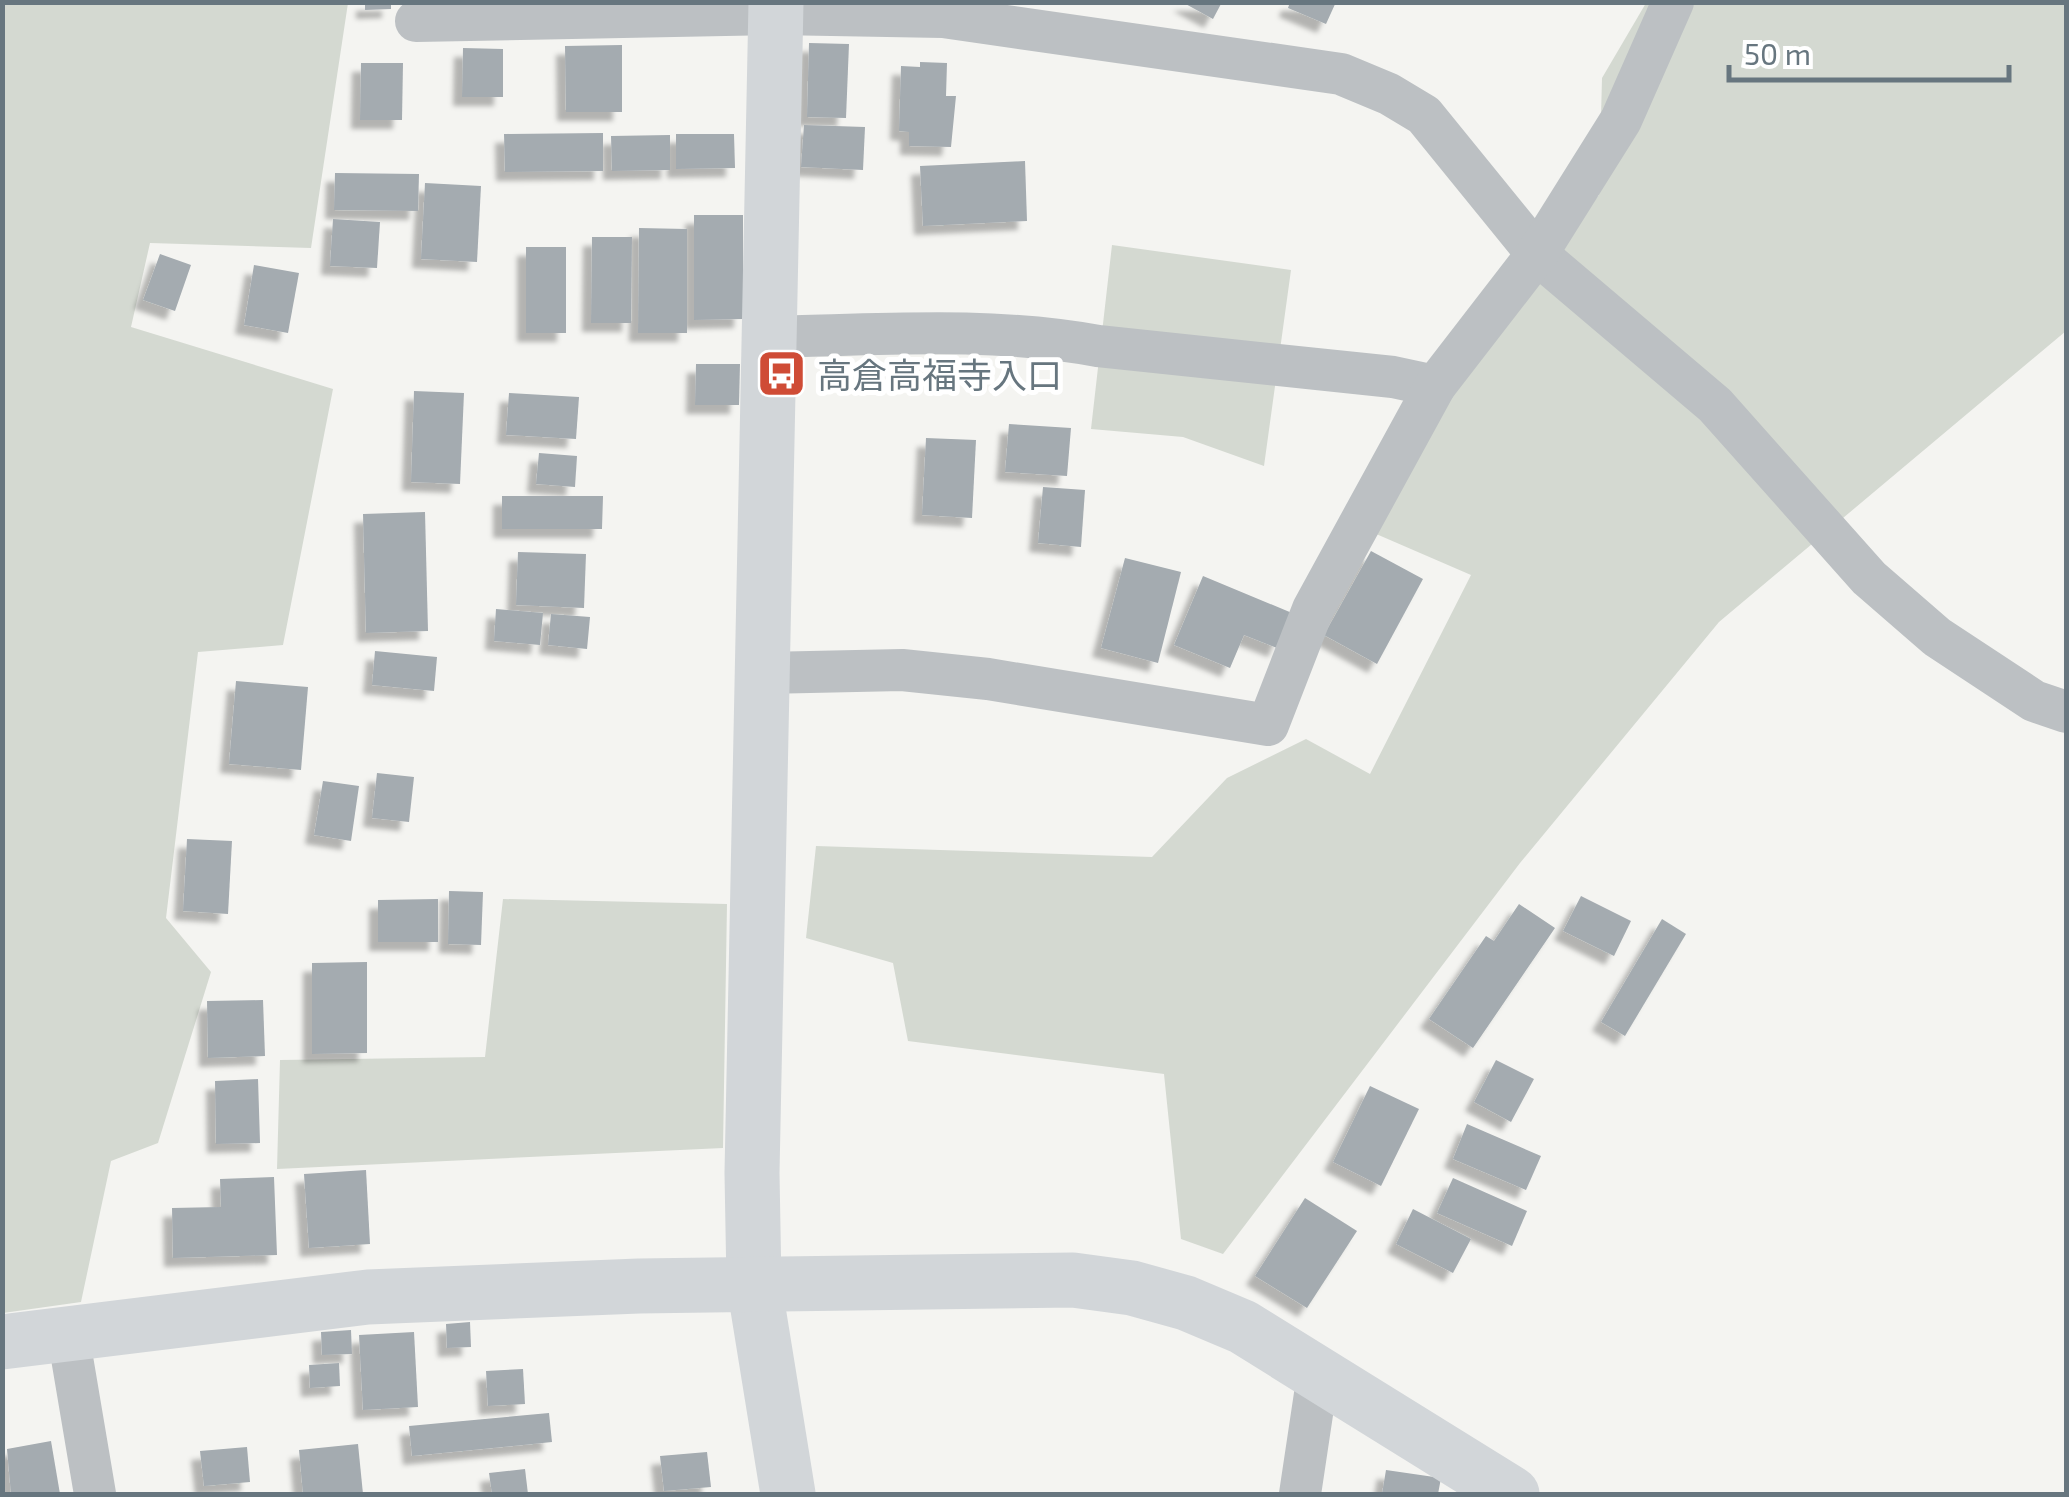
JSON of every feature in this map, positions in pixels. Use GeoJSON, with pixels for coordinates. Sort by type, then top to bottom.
{"type":"FeatureCollection","features":[{"type":"Feature","properties":{"kind":"street"},"geometry":{"type":"LineString","coordinates":[[764,674],[902,670],[988,679],[1268,725],[1313,609],[1435,386],[1538,254],[1621,120],[1673,2]]}},
{"type":"Feature","properties":{"kind":"street"},"geometry":{"type":"LineString","coordinates":[[776,8],[752,1174],[754,1284],[788,1494]]}},
{"type":"Feature","properties":{"kind":"street"},"geometry":{"type":"LineString","coordinates":[[416,22],[776,8],[943,16],[1341,74],[1424,115],[1538,254],[1715,405],[1868,578],[1937,637],[2034,702],[2066,712]]}},
{"type":"Feature","properties":{"kind":"street"},"geometry":{"type":"LineString","coordinates":[[768,337],[959,334],[1056,338],[1098,346],[1394,377],[1435,386]]}},
{"type":"Feature","properties":{"kind":"street"},"geometry":{"type":"LineString","coordinates":[[2,1342],[368,1297],[754,1284],[1072,1280],[1132,1288],[1186,1303],[1242,1327],[1512,1494]]}},
{"type":"Feature","properties":{"kind":"street"},"geometry":{"type":"LineString","coordinates":[[68,1334],[95,1494]]}},
{"type":"Feature","properties":{"kind":"street"},"geometry":{"type":"LineString","coordinates":[[1300,1494],[1318,1374]]}},
{"type":"Feature","properties":{"kind":"shaded area"},"geometry":{"type":"Polygon","coordinates":[[[2,3],[348,3],[311,248],[150,243],[131,327],[333,389],[283,645],[198,652],[166,918],[211,972],[158,1143],[111,1161],[81,1302],[3,1313],[2,3]]]}},
{"type":"Feature","properties":{"kind":"shaded area"},"geometry":{"type":"Polygon","coordinates":[[[1646,3],[2066,3],[2066,331],[1719,622],[1520,863],[1223,1254],[1181,1239],[1164,1074],[908,1041],[893,963],[806,938],[816,846],[1152,857],[1227,778],[1306,739],[1370,774],[1471,575],[1360,527],[1435,386],[1599,195],[1602,78],[1646,3]]]}},
{"type":"Feature","properties":{"kind":"shaded area"},"geometry":{"type":"Polygon","coordinates":[[[1112,245],[1291,270],[1264,466],[1183,437],[1091,429],[1112,245]]]}},
{"type":"Feature","properties":{"kind":"shaded area"},"geometry":{"type":"Polygon","coordinates":[[[503,899],[727,904],[723,1148],[277,1169],[280,1060],[485,1057],[503,899]]]}},
{"type":"Feature","properties":{"kind":"building"},"geometry":{"type":"Polygon","coordinates":[[[365,2],[391,2],[391,9],[365,10],[365,2]]]}},
{"type":"Feature","properties":{"kind":"building"},"geometry":{"type":"Polygon","coordinates":[[[1182,2],[1222,2],[1213,19],[1182,2]]]}},
{"type":"Feature","properties":{"kind":"building"},"geometry":{"type":"Polygon","coordinates":[[[1290,2],[1336,2],[1326,24],[1288,8],[1290,2]]]}},
{"type":"Feature","properties":{"kind":"building"},"geometry":{"type":"Polygon","coordinates":[[[809,43],[849,44],[846,118],[807,117],[809,43]]]}},
{"type":"Feature","properties":{"kind":"building"},"geometry":{"type":"Polygon","coordinates":[[[622,45],[622,112],[566,112],[565,46],[622,45]]]}},
{"type":"Feature","properties":{"kind":"building"},"geometry":{"type":"Polygon","coordinates":[[[463,48],[503,49],[503,97],[462,97],[463,48]]]}},
{"type":"Feature","properties":{"kind":"building"},"geometry":{"type":"Polygon","coordinates":[[[920,62],[947,63],[946,96],[956,96],[951,147],[909,146],[909,132],[899,131],[901,66],[920,67],[920,62]]]}},
{"type":"Feature","properties":{"kind":"building"},"geometry":{"type":"Polygon","coordinates":[[[361,63],[403,63],[402,120],[360,120],[361,63]]]}},
{"type":"Feature","properties":{"kind":"building"},"geometry":{"type":"Polygon","coordinates":[[[804,125],[865,127],[863,170],[801,167],[804,125]]]}},
{"type":"Feature","properties":{"kind":"building"},"geometry":{"type":"Polygon","coordinates":[[[603,133],[603,171],[505,172],[504,134],[603,133]]]}},
{"type":"Feature","properties":{"kind":"building"},"geometry":{"type":"Polygon","coordinates":[[[676,134],[734,134],[735,168],[676,169],[676,134]]]}},
{"type":"Feature","properties":{"kind":"building"},"geometry":{"type":"Polygon","coordinates":[[[670,135],[670,170],[612,171],[611,136],[670,135]]]}},
{"type":"Feature","properties":{"kind":"building"},"geometry":{"type":"Polygon","coordinates":[[[1025,161],[1027,221],[923,226],[920,166],[1025,161]]]}},
{"type":"Feature","properties":{"kind":"building"},"geometry":{"type":"Polygon","coordinates":[[[335,173],[419,174],[418,211],[334,210],[335,173]]]}},
{"type":"Feature","properties":{"kind":"building"},"geometry":{"type":"Polygon","coordinates":[[[425,183],[481,186],[477,262],[421,259],[425,183]]]}},
{"type":"Feature","properties":{"kind":"building"},"geometry":{"type":"Polygon","coordinates":[[[694,215],[743,215],[743,319],[694,320],[694,215]]]}},
{"type":"Feature","properties":{"kind":"building"},"geometry":{"type":"Polygon","coordinates":[[[333,219],[380,222],[377,268],[330,266],[333,219]]]}},
{"type":"Feature","properties":{"kind":"building"},"geometry":{"type":"Polygon","coordinates":[[[639,228],[687,229],[687,333],[638,333],[639,228]]]}},
{"type":"Feature","properties":{"kind":"building"},"geometry":{"type":"Polygon","coordinates":[[[592,237],[632,237],[631,323],[591,323],[592,237]]]}},
{"type":"Feature","properties":{"kind":"building"},"geometry":{"type":"Polygon","coordinates":[[[526,247],[566,247],[566,333],[526,333],[526,247]]]}},
{"type":"Feature","properties":{"kind":"building"},"geometry":{"type":"Polygon","coordinates":[[[160,254],[191,265],[175,311],[143,300],[160,254]]]}},
{"type":"Feature","properties":{"kind":"building"},"geometry":{"type":"Polygon","coordinates":[[[254,265],[299,273],[288,333],[244,325],[254,265]]]}},
{"type":"Feature","properties":{"kind":"building"},"geometry":{"type":"Polygon","coordinates":[[[696,364],[740,364],[739,405],[695,405],[696,364]]]}},
{"type":"Feature","properties":{"kind":"building"},"geometry":{"type":"Polygon","coordinates":[[[414,391],[464,393],[460,484],[411,482],[414,391]]]}},
{"type":"Feature","properties":{"kind":"building"},"geometry":{"type":"Polygon","coordinates":[[[509,393],[579,397],[576,439],[506,435],[509,393]]]}},
{"type":"Feature","properties":{"kind":"building"},"geometry":{"type":"Polygon","coordinates":[[[1009,424],[1071,428],[1067,476],[1005,472],[1009,424]]]}},
{"type":"Feature","properties":{"kind":"building"},"geometry":{"type":"Polygon","coordinates":[[[926,438],[976,440],[972,518],[922,515],[926,438]]]}},
{"type":"Feature","properties":{"kind":"building"},"geometry":{"type":"Polygon","coordinates":[[[539,453],[577,456],[575,487],[536,484],[539,453]]]}},
{"type":"Feature","properties":{"kind":"building"},"geometry":{"type":"Polygon","coordinates":[[[1043,487],[1085,490],[1081,547],[1038,543],[1043,487]]]}},
{"type":"Feature","properties":{"kind":"building"},"geometry":{"type":"Polygon","coordinates":[[[502,496],[603,496],[602,529],[502,529],[502,496]]]}},
{"type":"Feature","properties":{"kind":"building"},"geometry":{"type":"Polygon","coordinates":[[[425,512],[428,631],[366,633],[363,514],[425,512]]]}},
{"type":"Feature","properties":{"kind":"building"},"geometry":{"type":"Polygon","coordinates":[[[1371,551],[1423,579],[1377,664],[1324,635],[1371,551]]]}},
{"type":"Feature","properties":{"kind":"building"},"geometry":{"type":"Polygon","coordinates":[[[518,552],[586,554],[584,608],[516,605],[518,552]]]}},
{"type":"Feature","properties":{"kind":"building"},"geometry":{"type":"Polygon","coordinates":[[[1125,558],[1181,572],[1158,663],[1101,648],[1125,558]]]}},
{"type":"Feature","properties":{"kind":"building"},"geometry":{"type":"Polygon","coordinates":[[[1203,576],[1292,613],[1277,648],[1244,635],[1230,668],[1174,645],[1203,576]]]}},
{"type":"Feature","properties":{"kind":"building"},"geometry":{"type":"Polygon","coordinates":[[[496,609],[543,613],[540,645],[494,641],[496,609]]]}},
{"type":"Feature","properties":{"kind":"building"},"geometry":{"type":"Polygon","coordinates":[[[551,614],[590,617],[587,649],[548,645],[551,614]]]}},
{"type":"Feature","properties":{"kind":"building"},"geometry":{"type":"Polygon","coordinates":[[[375,651],[437,657],[434,691],[372,685],[375,651]]]}},
{"type":"Feature","properties":{"kind":"building"},"geometry":{"type":"Polygon","coordinates":[[[236,681],[308,687],[301,770],[229,764],[236,681]]]}},
{"type":"Feature","properties":{"kind":"building"},"geometry":{"type":"Polygon","coordinates":[[[377,773],[414,777],[409,822],[372,818],[377,773]]]}},
{"type":"Feature","properties":{"kind":"building"},"geometry":{"type":"Polygon","coordinates":[[[323,781],[359,786],[351,841],[314,835],[323,781]]]}},
{"type":"Feature","properties":{"kind":"building"},"geometry":{"type":"Polygon","coordinates":[[[187,839],[232,841],[228,914],[183,911],[187,839]]]}},
{"type":"Feature","properties":{"kind":"building"},"geometry":{"type":"Polygon","coordinates":[[[449,891],[483,892],[481,945],[448,944],[449,891]]]}},
{"type":"Feature","properties":{"kind":"building"},"geometry":{"type":"Polygon","coordinates":[[[1581,896],[1631,921],[1614,956],[1563,931],[1581,896]]]}},
{"type":"Feature","properties":{"kind":"building"},"geometry":{"type":"Polygon","coordinates":[[[438,899],[438,942],[378,942],[378,900],[438,899]]]}},
{"type":"Feature","properties":{"kind":"building"},"geometry":{"type":"Polygon","coordinates":[[[1519,904],[1555,928],[1473,1048],[1429,1019],[1486,936],[1494,941],[1519,904]]]}},
{"type":"Feature","properties":{"kind":"building"},"geometry":{"type":"Polygon","coordinates":[[[1662,919],[1686,934],[1625,1036],[1601,1022],[1662,919]]]}},
{"type":"Feature","properties":{"kind":"building"},"geometry":{"type":"Polygon","coordinates":[[[367,962],[367,1053],[312,1054],[312,963],[367,962]]]}},
{"type":"Feature","properties":{"kind":"building"},"geometry":{"type":"Polygon","coordinates":[[[263,1000],[265,1056],[208,1058],[207,1001],[263,1000]]]}},
{"type":"Feature","properties":{"kind":"building"},"geometry":{"type":"Polygon","coordinates":[[[1496,1060],[1534,1079],[1511,1122],[1474,1102],[1496,1060]]]}},
{"type":"Feature","properties":{"kind":"building"},"geometry":{"type":"Polygon","coordinates":[[[258,1079],[260,1143],[216,1144],[215,1081],[258,1079]]]}},
{"type":"Feature","properties":{"kind":"building"},"geometry":{"type":"Polygon","coordinates":[[[1370,1086],[1419,1109],[1381,1186],[1333,1162],[1370,1086]]]}},
{"type":"Feature","properties":{"kind":"building"},"geometry":{"type":"Polygon","coordinates":[[[1467,1124],[1541,1156],[1526,1190],[1453,1159],[1467,1124]]]}},
{"type":"Feature","properties":{"kind":"building"},"geometry":{"type":"Polygon","coordinates":[[[366,1170],[370,1244],[309,1248],[304,1174],[366,1170]]]}},
{"type":"Feature","properties":{"kind":"building"},"geometry":{"type":"Polygon","coordinates":[[[274,1177],[277,1255],[173,1258],[172,1208],[221,1207],[220,1179],[274,1177]]]}},
{"type":"Feature","properties":{"kind":"building"},"geometry":{"type":"Polygon","coordinates":[[[1453,1178],[1527,1211],[1512,1246],[1437,1213],[1453,1178]]]}},
{"type":"Feature","properties":{"kind":"building"},"geometry":{"type":"Polygon","coordinates":[[[1305,1198],[1357,1231],[1307,1308],[1255,1276],[1305,1198]]]}},
{"type":"Feature","properties":{"kind":"building"},"geometry":{"type":"Polygon","coordinates":[[[1413,1209],[1471,1239],[1453,1273],[1396,1244],[1413,1209]]]}},
{"type":"Feature","properties":{"kind":"building"},"geometry":{"type":"Polygon","coordinates":[[[470,1322],[471,1347],[447,1348],[446,1324],[470,1322]]]}},
{"type":"Feature","properties":{"kind":"building"},"geometry":{"type":"Polygon","coordinates":[[[351,1330],[352,1354],[322,1355],[321,1332],[351,1330]]]}},
{"type":"Feature","properties":{"kind":"building"},"geometry":{"type":"Polygon","coordinates":[[[414,1332],[418,1407],[363,1410],[359,1335],[414,1332]]]}},
{"type":"Feature","properties":{"kind":"building"},"geometry":{"type":"Polygon","coordinates":[[[339,1363],[340,1386],[310,1388],[309,1365],[339,1363]]]}},
{"type":"Feature","properties":{"kind":"building"},"geometry":{"type":"Polygon","coordinates":[[[523,1369],[525,1404],[488,1406],[486,1371],[523,1369]]]}},
{"type":"Feature","properties":{"kind":"building"},"geometry":{"type":"Polygon","coordinates":[[[549,1413],[552,1442],[412,1456],[409,1426],[549,1413]]]}},
{"type":"Feature","properties":{"kind":"building"},"geometry":{"type":"Polygon","coordinates":[[[51,1441],[60,1494],[11,1494],[7,1449],[51,1441]]]}},
{"type":"Feature","properties":{"kind":"building"},"geometry":{"type":"Polygon","coordinates":[[[358,1444],[363,1494],[303,1494],[299,1450],[358,1444]]]}},
{"type":"Feature","properties":{"kind":"building"},"geometry":{"type":"Polygon","coordinates":[[[247,1447],[250,1482],[204,1486],[200,1451],[247,1447]]]}},
{"type":"Feature","properties":{"kind":"building"},"geometry":{"type":"Polygon","coordinates":[[[707,1452],[711,1487],[664,1491],[660,1456],[707,1452]]]}},
{"type":"Feature","properties":{"kind":"building"},"geometry":{"type":"Polygon","coordinates":[[[525,1469],[528,1494],[492,1494],[489,1473],[525,1469]]]}},
{"type":"Feature","properties":{"kind":"building"},"geometry":{"type":"Polygon","coordinates":[[[1386,1470],[1441,1478],[1438,1494],[1382,1494],[1386,1470]]]}},
{"type":"Feature","properties":{"kind":"place","name":"高倉高福寺入口"},"geometry":{"type":"Point","coordinates":[782,374]}}]}
